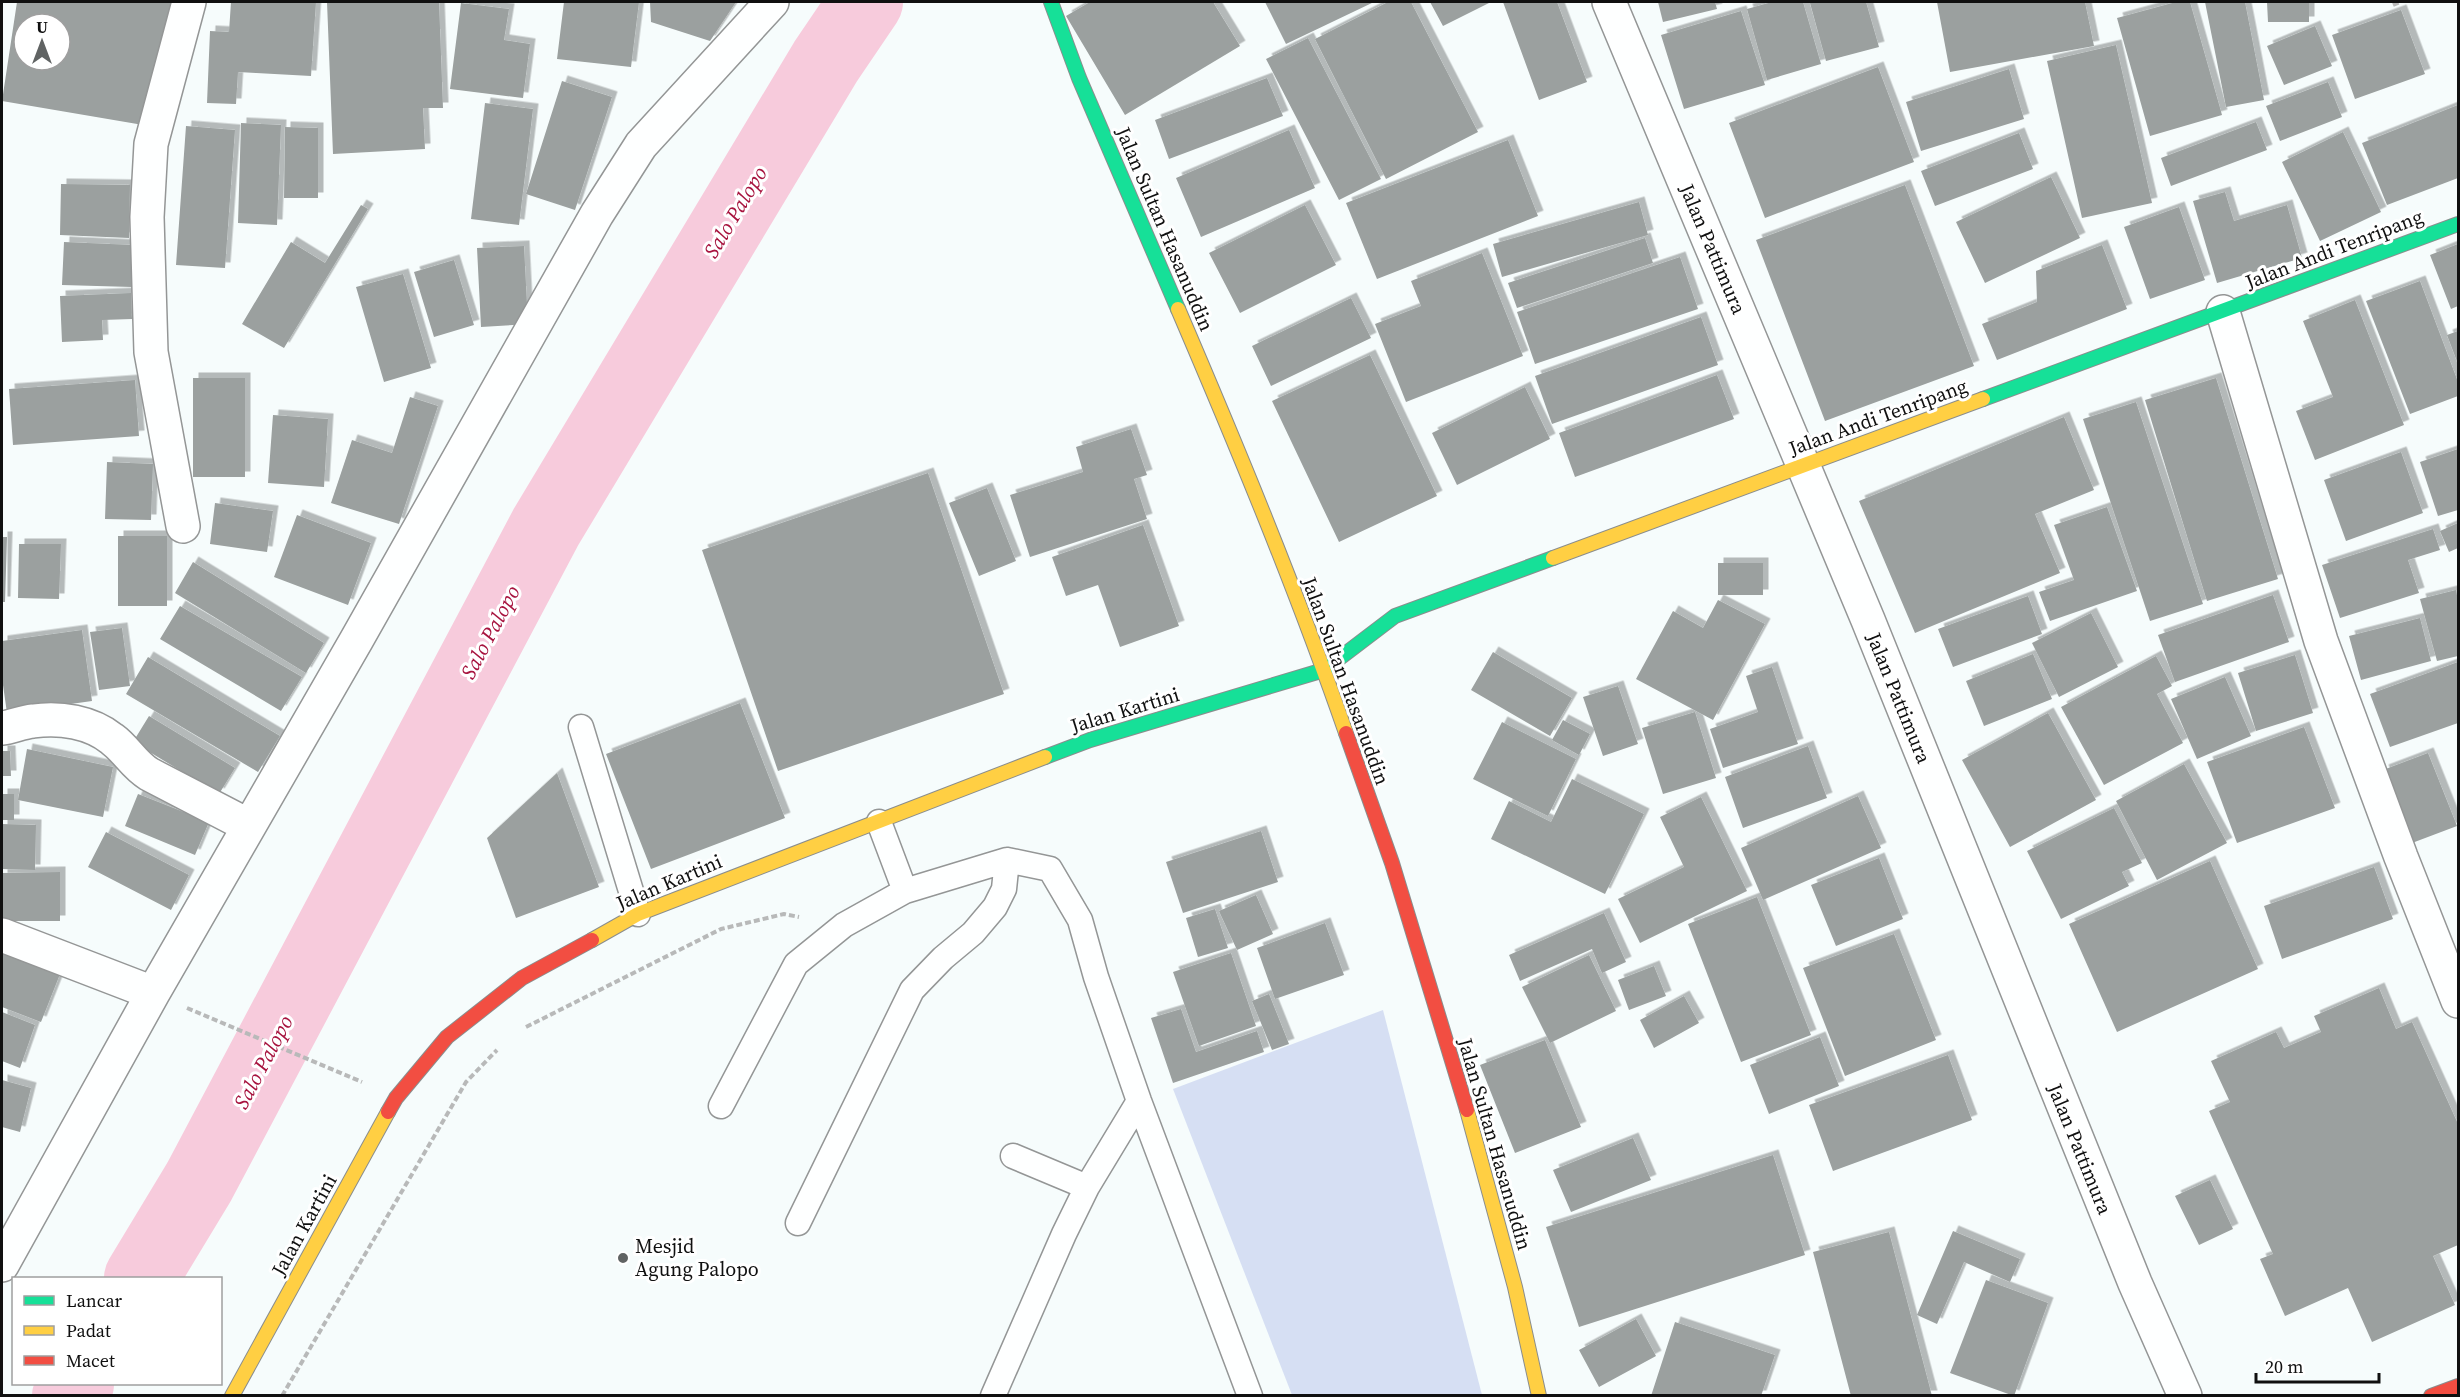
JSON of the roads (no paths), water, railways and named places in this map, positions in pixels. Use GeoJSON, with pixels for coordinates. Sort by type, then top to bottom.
{"type":"FeatureCollection","features":[{"type":"Feature","properties":{"kind":"main road","name":"Jalan Sultan Hasanuddin"},"geometry":{"type":"LineString","coordinates":[[1051,2],[1078,78],[1225,418],[1324,670],[1392,863],[1474,1133],[1515,1287],[1539,1395]]}},
{"type":"Feature","properties":{"kind":"main road","name":"Jalan Andi Tenripang"},"geometry":{"type":"LineString","coordinates":[[1324,670],[1395,616],[2223,312],[2393,246],[2458,224]]}},
{"type":"Feature","properties":{"kind":"main road","name":"Jalan Kartini"},"geometry":{"type":"LineString","coordinates":[[232,1395],[396,1098],[447,1037],[522,978],[638,914],[767,863],[1090,740],[1324,670]]}},
{"type":"Feature","properties":{"kind":"main road"},"geometry":{"type":"LineString","coordinates":[[2431,1395],[2458,1386]]}},
{"type":"Feature","properties":{"kind":"street"},"geometry":{"type":"LineString","coordinates":[[183,526],[151,352],[147,217],[151,144],[189,2]]}},
{"type":"Feature","properties":{"kind":"street"},"geometry":{"type":"LineString","coordinates":[[2,1265],[153,993],[597,214],[641,145],[772,2]]}},
{"type":"Feature","properties":{"kind":"street","name":"Jalan Pattimura"},"geometry":{"type":"LineString","coordinates":[[1609,2],[1868,620],[2038,1046],[2185,1395]]}},
{"type":"Feature","properties":{"kind":"street"},"geometry":{"type":"LineString","coordinates":[[2223,312],[2321,641],[2401,857],[2458,1001]]}},
{"type":"Feature","properties":{"kind":"street"},"geometry":{"type":"LineString","coordinates":[[2,728],[34,720],[63,720],[90,725],[114,740],[138,768],[249,826]]}},
{"type":"Feature","properties":{"kind":"street"},"geometry":{"type":"LineString","coordinates":[[2,935],[153,993]]}},
{"type":"Feature","properties":{"kind":"lane"},"geometry":{"type":"LineString","coordinates":[[581,727],[638,914]]}},
{"type":"Feature","properties":{"kind":"lane"},"geometry":{"type":"LineString","coordinates":[[879,822],[905,891]]}},
{"type":"Feature","properties":{"kind":"lane"},"geometry":{"type":"LineString","coordinates":[[798,1223],[912,990],[943,958],[974,933],[995,907],[1004,889],[1007,860]]}},
{"type":"Feature","properties":{"kind":"lane"},"geometry":{"type":"LineString","coordinates":[[721,1106],[796,964],[844,925],[905,891],[1007,860],[1050,869],[1080,920],[1096,977],[1139,1101],[1250,1395]]}},
{"type":"Feature","properties":{"kind":"lane"},"geometry":{"type":"LineString","coordinates":[[993,1395],[1025,1320],[1088,1187],[1139,1101]]}},
{"type":"Feature","properties":{"kind":"lane"},"geometry":{"type":"LineString","coordinates":[[1013,1156],[1088,1187]]}},
{"type":"Feature","properties":{"kind":"waterway","name":"Salo Palopo"},"geometry":{"type":"LineString","coordinates":[[142,1277],[199,1182],[546,527],[826,61],[866,2]]}},
{"type":"Feature","properties":{"kind":"waterway","name":"Salo Palopo"},"geometry":{"type":"LineString","coordinates":[[69,1396],[76,1385]]}},
{"type":"Feature","properties":{"kind":"place","name":"Mesjid Agung Palopo"},"geometry":{"type":"Point","coordinates":[623,1258]}}]}
